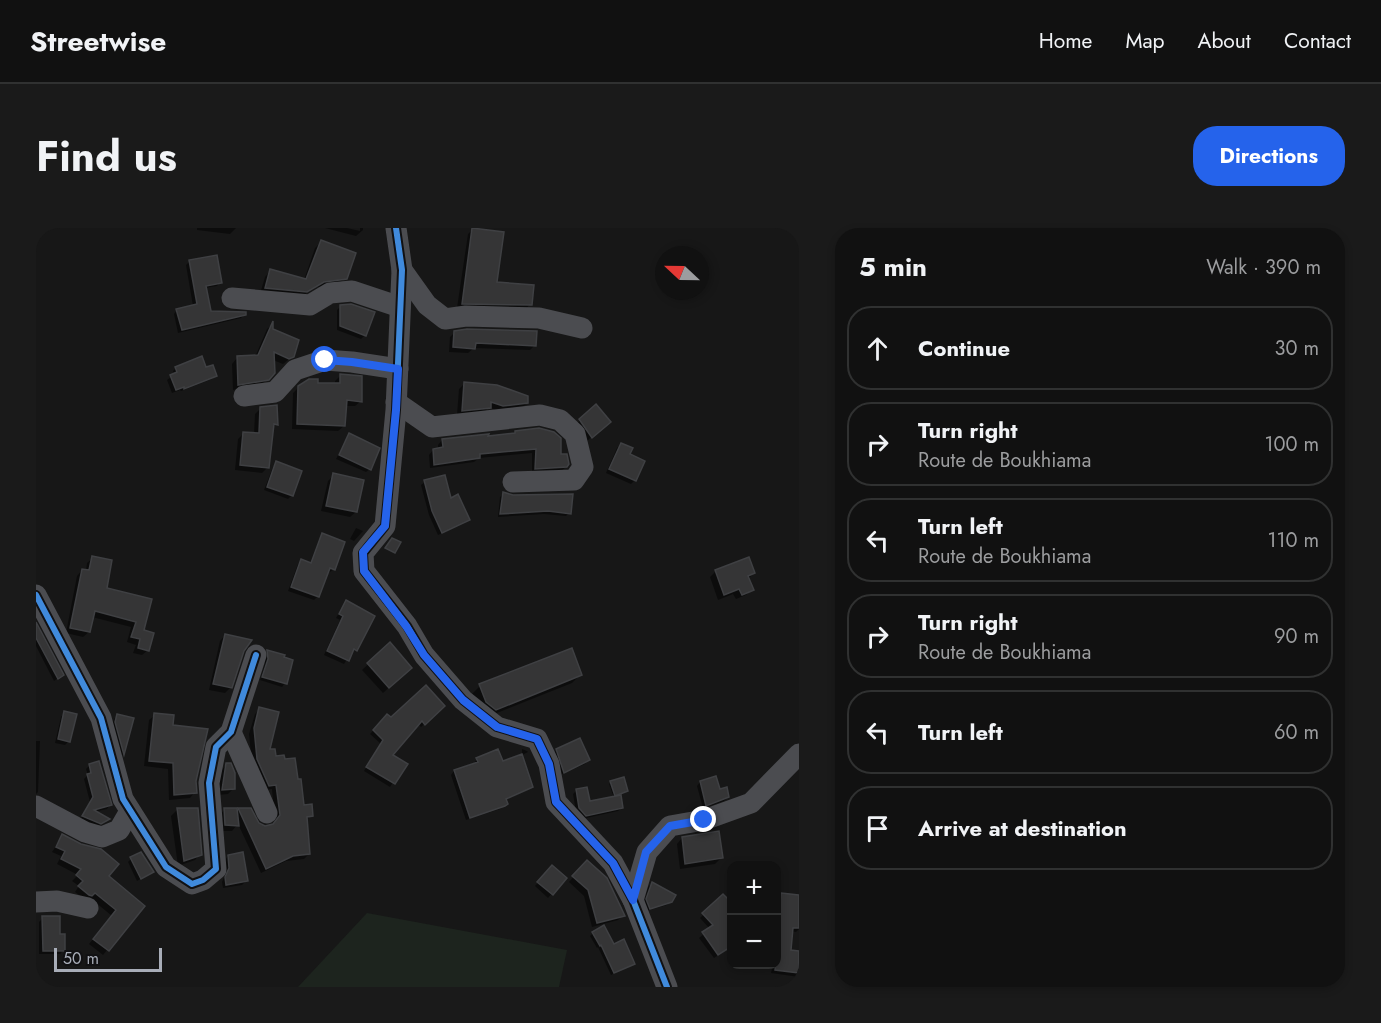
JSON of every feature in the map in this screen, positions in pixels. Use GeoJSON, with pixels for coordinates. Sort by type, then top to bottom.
{"type":"FeatureCollection","features":[{"type":"Feature","properties":{"kind":"street"},"geometry":{"type":"LineString","coordinates":[[396,228],[402,270],[396,402],[385,526],[363,552],[364,571],[406,626],[424,655],[463,700],[497,727],[537,739],[549,764],[556,802],[613,863],[633,900],[667,987]]}},
{"type":"Feature","properties":{"kind":"street"},"geometry":{"type":"LineString","coordinates":[[402,270],[427,305],[445,319],[466,316],[540,318],[582,328]]}},
{"type":"Feature","properties":{"kind":"street"},"geometry":{"type":"LineString","coordinates":[[231,298],[310,305],[330,292],[352,291],[400,307]]}},
{"type":"Feature","properties":{"kind":"street"},"geometry":{"type":"LineString","coordinates":[[244,396],[274,392],[294,370],[325,360],[398,369]]}},
{"type":"Feature","properties":{"kind":"street"},"geometry":{"type":"LineString","coordinates":[[396,402],[432,427],[540,415],[560,420],[575,434],[583,467],[573,480],[513,482]]}},
{"type":"Feature","properties":{"kind":"street"},"geometry":{"type":"LineString","coordinates":[[36,595],[101,718],[123,799],[166,867],[192,884],[203,880],[216,869],[208,783],[216,747],[231,732],[256,656]]}},
{"type":"Feature","properties":{"kind":"street"},"geometry":{"type":"LineString","coordinates":[[231,732],[267,813]]}},
{"type":"Feature","properties":{"kind":"street"},"geometry":{"type":"LineString","coordinates":[[633,900],[646,852],[670,826],[704,820],[751,803],[799,754]]}},
{"type":"Feature","properties":{"kind":"street"},"geometry":{"type":"LineString","coordinates":[[41,813],[102,837],[119,830],[130,811]]}},
{"type":"Feature","properties":{"kind":"street"},"geometry":{"type":"LineString","coordinates":[[36,902],[57,901],[88,908]]}},
{"type":"Feature","properties":{"kind":"shaded area"},"geometry":{"type":"Polygon","coordinates":[[[367,913],[567,950],[559,987],[298,987],[367,913]]]}},
{"type":"Feature","properties":{"kind":"building"},"geometry":{"type":"Polygon","coordinates":[[[472,228],[504,232],[497,282],[534,285],[532,305],[462,304],[472,228]]]}},
{"type":"Feature","properties":{"kind":"building"},"geometry":{"type":"Polygon","coordinates":[[[321,240],[356,253],[347,279],[324,282],[307,292],[265,288],[270,269],[306,279],[321,240]]]}},
{"type":"Feature","properties":{"kind":"building"},"geometry":{"type":"Polygon","coordinates":[[[217,255],[222,283],[206,286],[211,311],[246,312],[246,315],[182,330],[176,309],[197,304],[189,260],[217,255]]]}},
{"type":"Feature","properties":{"kind":"building"},"geometry":{"type":"Polygon","coordinates":[[[351,304],[375,312],[366,336],[340,326],[340,305],[351,304]]]}},
{"type":"Feature","properties":{"kind":"building"},"geometry":{"type":"Polygon","coordinates":[[[273,321],[273,329],[299,340],[294,357],[289,359],[274,352],[275,373],[269,380],[238,385],[237,356],[258,355],[273,321]]]}},
{"type":"Feature","properties":{"kind":"building"},"geometry":{"type":"Polygon","coordinates":[[[467,329],[537,331],[536,346],[476,343],[475,349],[453,347],[454,331],[467,329]]]}},
{"type":"Feature","properties":{"kind":"building"},"geometry":{"type":"Polygon","coordinates":[[[202,356],[206,367],[213,365],[217,376],[176,390],[170,375],[177,372],[175,367],[202,356]]]}},
{"type":"Feature","properties":{"kind":"building"},"geometry":{"type":"Polygon","coordinates":[[[340,374],[362,376],[362,402],[347,400],[345,426],[297,424],[298,386],[309,379],[318,379],[318,383],[340,383],[340,374]]]}},
{"type":"Feature","properties":{"kind":"building"},"geometry":{"type":"Polygon","coordinates":[[[464,382],[497,385],[528,396],[528,403],[503,406],[491,402],[491,408],[462,411],[464,382]]]}},
{"type":"Feature","properties":{"kind":"building"},"geometry":{"type":"Polygon","coordinates":[[[596,404],[611,422],[592,438],[579,419],[596,404]]]}},
{"type":"Feature","properties":{"kind":"building"},"geometry":{"type":"Polygon","coordinates":[[[277,405],[278,425],[274,424],[269,468],[240,465],[243,432],[259,433],[260,407],[277,405]]]}},
{"type":"Feature","properties":{"kind":"building"},"geometry":{"type":"Polygon","coordinates":[[[539,428],[554,432],[561,438],[561,454],[567,454],[569,464],[567,467],[535,469],[536,449],[480,454],[480,458],[434,465],[433,449],[443,447],[442,439],[515,433],[515,431],[539,428]]]}},
{"type":"Feature","properties":{"kind":"building"},"geometry":{"type":"Polygon","coordinates":[[[349,433],[380,448],[371,470],[339,455],[349,433]]]}},
{"type":"Feature","properties":{"kind":"building"},"geometry":{"type":"Polygon","coordinates":[[[621,443],[633,448],[630,454],[645,461],[636,481],[609,469],[621,443]]]}},
{"type":"Feature","properties":{"kind":"building"},"geometry":{"type":"Polygon","coordinates":[[[276,461],[302,471],[293,496],[267,487],[276,461]]]}},
{"type":"Feature","properties":{"kind":"building"},"geometry":{"type":"Polygon","coordinates":[[[333,473],[364,480],[357,512],[326,506],[333,473]]]}},
{"type":"Feature","properties":{"kind":"building"},"geometry":{"type":"Polygon","coordinates":[[[445,475],[451,498],[458,494],[470,520],[442,533],[432,511],[424,480],[445,475]]]}},
{"type":"Feature","properties":{"kind":"building"},"geometry":{"type":"Polygon","coordinates":[[[503,492],[513,495],[573,494],[571,514],[548,511],[500,514],[503,492]]]}},
{"type":"Feature","properties":{"kind":"building"},"geometry":{"type":"Polygon","coordinates":[[[322,533],[345,542],[335,570],[330,568],[319,597],[291,587],[301,559],[311,563],[322,533]]]}},
{"type":"Feature","properties":{"kind":"building"},"geometry":{"type":"Polygon","coordinates":[[[392,538],[401,542],[395,553],[385,548],[392,538]]]}},
{"type":"Feature","properties":{"kind":"building"},"geometry":{"type":"Polygon","coordinates":[[[92,556],[112,560],[107,588],[152,599],[144,630],[154,633],[149,651],[138,648],[140,639],[131,637],[136,622],[95,611],[90,632],[70,628],[82,569],[89,570],[92,556]]]}},
{"type":"Feature","properties":{"kind":"building"},"geometry":{"type":"Polygon","coordinates":[[[749,557],[755,573],[748,576],[754,590],[742,595],[739,589],[724,595],[715,570],[749,557]]]}},
{"type":"Feature","properties":{"kind":"building"},"geometry":{"type":"Polygon","coordinates":[[[346,600],[375,616],[357,651],[354,649],[349,661],[327,651],[343,616],[339,614],[346,600]]]}},
{"type":"Feature","properties":{"kind":"building"},"geometry":{"type":"Polygon","coordinates":[[[36,622],[64,675],[58,679],[36,638],[36,622]]]}},
{"type":"Feature","properties":{"kind":"building"},"geometry":{"type":"Polygon","coordinates":[[[225,634],[252,640],[244,651],[232,688],[213,684],[225,634]]]}},
{"type":"Feature","properties":{"kind":"building"},"geometry":{"type":"Polygon","coordinates":[[[390,642],[412,668],[389,688],[367,663],[390,642]]]}},
{"type":"Feature","properties":{"kind":"building"},"geometry":{"type":"Polygon","coordinates":[[[572,648],[582,675],[496,710],[486,702],[479,684],[572,648]]]}},
{"type":"Feature","properties":{"kind":"building"},"geometry":{"type":"Polygon","coordinates":[[[267,650],[293,660],[287,684],[262,677],[268,659],[267,650]]]}},
{"type":"Feature","properties":{"kind":"building"},"geometry":{"type":"Polygon","coordinates":[[[426,685],[445,706],[425,725],[422,721],[393,755],[408,764],[395,784],[366,767],[383,740],[373,730],[387,714],[391,717],[426,685]]]}},
{"type":"Feature","properties":{"kind":"building"},"geometry":{"type":"Polygon","coordinates":[[[259,707],[279,712],[270,749],[275,749],[276,756],[284,755],[285,759],[295,758],[298,779],[301,779],[304,805],[312,804],[313,816],[307,817],[310,854],[293,856],[266,869],[238,808],[251,808],[259,823],[265,826],[273,824],[280,815],[276,785],[269,786],[257,759],[254,728],[259,707]]]}},
{"type":"Feature","properties":{"kind":"building"},"geometry":{"type":"Polygon","coordinates":[[[64,711],[77,714],[70,742],[58,739],[64,711]]]}},
{"type":"Feature","properties":{"kind":"building"},"geometry":{"type":"Polygon","coordinates":[[[154,713],[174,715],[173,725],[208,729],[196,781],[197,793],[174,795],[173,763],[149,761],[154,713]]]}},
{"type":"Feature","properties":{"kind":"building"},"geometry":{"type":"Polygon","coordinates":[[[117,714],[134,718],[124,755],[115,722],[117,714]]]}},
{"type":"Feature","properties":{"kind":"building"},"geometry":{"type":"Polygon","coordinates":[[[580,738],[590,760],[564,773],[556,749],[580,738]]]}},
{"type":"Feature","properties":{"kind":"building"},"geometry":{"type":"Polygon","coordinates":[[[498,749],[503,761],[522,754],[533,787],[506,799],[508,804],[505,806],[470,818],[454,770],[478,762],[476,758],[498,749]]]}},
{"type":"Feature","properties":{"kind":"building"},"geometry":{"type":"Polygon","coordinates":[[[99,761],[112,805],[94,810],[110,819],[101,824],[82,816],[93,797],[87,774],[91,773],[89,764],[99,761]]]}},
{"type":"Feature","properties":{"kind":"building"},"geometry":{"type":"Polygon","coordinates":[[[226,763],[231,763],[235,773],[235,789],[222,790],[226,763]]]}},
{"type":"Feature","properties":{"kind":"building"},"geometry":{"type":"Polygon","coordinates":[[[716,776],[720,789],[727,787],[729,797],[706,806],[700,781],[716,776]]]}},
{"type":"Feature","properties":{"kind":"building"},"geometry":{"type":"Polygon","coordinates":[[[624,777],[628,791],[615,796],[610,781],[624,777]]]}},
{"type":"Feature","properties":{"kind":"building"},"geometry":{"type":"Polygon","coordinates":[[[587,787],[590,801],[621,795],[623,808],[586,816],[579,808],[576,789],[587,787]]]}},
{"type":"Feature","properties":{"kind":"building"},"geometry":{"type":"Polygon","coordinates":[[[177,808],[198,808],[202,855],[184,861],[177,808]]]}},
{"type":"Feature","properties":{"kind":"building"},"geometry":{"type":"Polygon","coordinates":[[[224,808],[237,808],[239,826],[225,825],[224,808]]]}},
{"type":"Feature","properties":{"kind":"building"},"geometry":{"type":"Polygon","coordinates":[[[719,831],[723,858],[685,864],[682,837],[719,831]]]}},
{"type":"Feature","properties":{"kind":"building"},"geometry":{"type":"Polygon","coordinates":[[[62,834],[81,844],[101,849],[119,864],[109,876],[145,906],[109,951],[93,939],[116,910],[95,893],[92,896],[89,895],[78,886],[83,881],[76,875],[81,869],[61,859],[65,851],[56,847],[62,834]]]}},
{"type":"Feature","properties":{"kind":"building"},"geometry":{"type":"Polygon","coordinates":[[[141,852],[154,872],[141,879],[130,857],[141,852]]]}},
{"type":"Feature","properties":{"kind":"building"},"geometry":{"type":"Polygon","coordinates":[[[243,852],[248,881],[226,885],[225,877],[229,868],[228,855],[243,852]]]}},
{"type":"Feature","properties":{"kind":"building"},"geometry":{"type":"Polygon","coordinates":[[[587,860],[607,878],[625,916],[597,923],[588,890],[572,876],[587,860]]]}},
{"type":"Feature","properties":{"kind":"building"},"geometry":{"type":"Polygon","coordinates":[[[552,865],[567,878],[553,895],[537,882],[552,865]]]}},
{"type":"Feature","properties":{"kind":"building"},"geometry":{"type":"Polygon","coordinates":[[[652,882],[676,895],[672,902],[650,909],[646,899],[652,882]]]}},
{"type":"Feature","properties":{"kind":"building"},"geometry":{"type":"Polygon","coordinates":[[[781,893],[799,895],[799,928],[793,928],[791,950],[799,951],[799,973],[775,970],[781,969],[781,893]]]}},
{"type":"Feature","properties":{"kind":"building"},"geometry":{"type":"Polygon","coordinates":[[[723,894],[727,898],[727,949],[718,955],[702,932],[713,925],[702,913],[723,894]]]}},
{"type":"Feature","properties":{"kind":"building"},"geometry":{"type":"Polygon","coordinates":[[[42,916],[60,916],[60,934],[65,934],[65,951],[43,951],[42,916]]]}},
{"type":"Feature","properties":{"kind":"building"},"geometry":{"type":"Polygon","coordinates":[[[604,925],[614,944],[624,939],[635,964],[614,973],[592,932],[604,925]]]}},
{"type":"Feature","properties":{"kind":"cycle path"},"geometry":{"type":"LineString","coordinates":[[396,228],[402,270],[396,410],[385,526],[363,553],[364,571],[407,626],[424,655],[463,700],[497,727],[537,739],[549,764],[556,802],[613,863],[633,900],[667,987]]}},
{"type":"Feature","properties":{"kind":"cycle path"},"geometry":{"type":"LineString","coordinates":[[36,595],[101,718],[123,799],[166,867],[192,884],[203,880],[216,869],[209,783],[216,747],[231,732],[256,655]]}},
{"type":"Feature","properties":{"kind":"route"},"geometry":{"type":"LineString","coordinates":[[325,360],[398,369],[385,526],[363,552],[364,571],[406,626],[424,655],[463,700],[497,727],[537,739],[549,764],[556,802],[613,863],[633,900],[646,852],[670,826],[704,820]]}}]}
